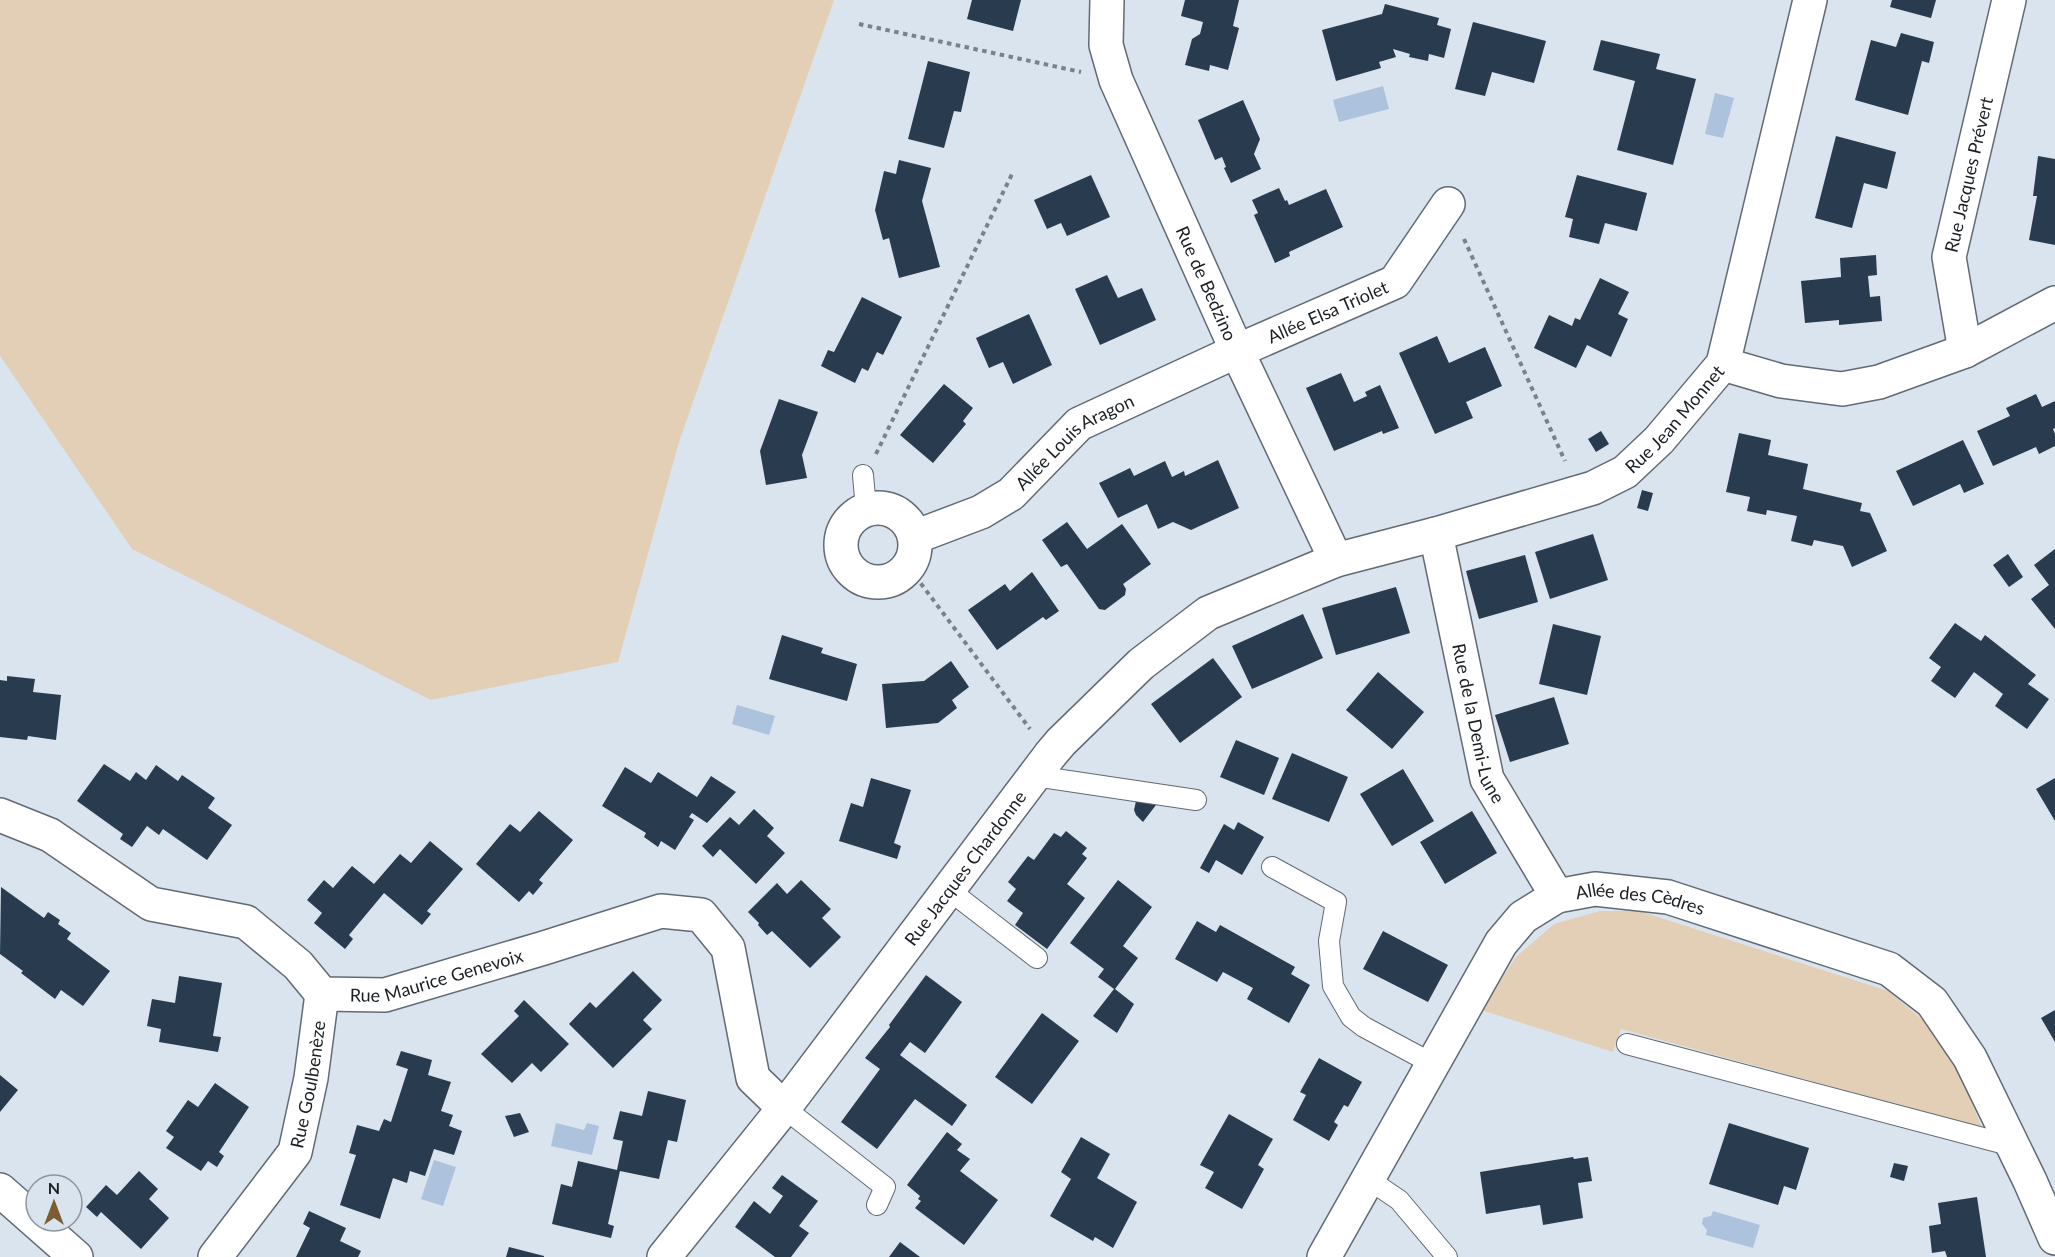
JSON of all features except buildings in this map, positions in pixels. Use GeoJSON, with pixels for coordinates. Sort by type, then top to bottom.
{"type":"FeatureCollection","features":[{"type":"Feature","properties":{"kind":"street","name":"Rue de Bedzino"},"geometry":{"type":"LineString","coordinates":[[1107,0],[1107,45],[1116,80],[1237,351],[1336,560]]}},
{"type":"Feature","properties":{"kind":"street","name":"Rue Jean Monnet"},"geometry":{"type":"LineString","coordinates":[[1336,560],[1436,534],[1593,488],[1625,472],[1659,440],[1723,364],[1810,0]]}},
{"type":"Feature","properties":{"kind":"street","name":"Rue Jacques Prévert"},"geometry":{"type":"LineString","coordinates":[[1965,351],[1949,257],[2009,0]]}},
{"type":"Feature","properties":{"kind":"street","name":"Allée Elsa Triolet"},"geometry":{"type":"LineString","coordinates":[[1237,351],[1395,282],[1448,204]]}},
{"type":"Feature","properties":{"kind":"street"},"geometry":{"type":"LineString","coordinates":[[1723,364],[1781,381],[1842,389],[1879,382],[1965,351],[2055,303]]}},
{"type":"Feature","properties":{"kind":"street","name":"Allée Louis Aragon"},"geometry":{"type":"LineString","coordinates":[[866,509],[854,515],[841,536],[844,561],[852,572],[862,578],[875,582],[887,581],[899,576],[911,552],[1011,494],[1079,424],[1237,351]]}},
{"type":"Feature","properties":{"kind":"street"},"geometry":{"type":"LineString","coordinates":[[866,509],[878,507],[902,516],[910,525],[911,552]]}},
{"type":"Feature","properties":{"kind":"street","name":"Rue de la Demi-Lune"},"geometry":{"type":"LineString","coordinates":[[1436,534],[1487,779],[1557,896]]}},
{"type":"Feature","properties":{"kind":"street","name":"Rue Jacques Chardonne"},"geometry":{"type":"LineString","coordinates":[[664,1257],[784,1108],[1061,742],[1141,664],[1208,613],[1336,560]]}},
{"type":"Feature","properties":{"kind":"street","name":"Rue Maurice Genevoix"},"geometry":{"type":"LineString","coordinates":[[0,814],[50,835],[151,904],[246,922],[298,965],[322,994],[385,995],[661,911],[701,915],[728,948],[753,1078],[784,1108]]}},
{"type":"Feature","properties":{"kind":"street","name":"Allée des Cèdres"},"geometry":{"type":"LineString","coordinates":[[1324,1257],[1501,943],[1522,917],[1557,896],[1595,889],[1668,897],[1889,969],[1932,1002],[1970,1058],[2013,1146],[2043,1176],[2055,1238]]}},
{"type":"Feature","properties":{"kind":"street","name":"Rue Goulbenèze"},"geometry":{"type":"LineString","coordinates":[[215,1257],[295,1152],[311,1078],[322,994]]}},
{"type":"Feature","properties":{"kind":"street"},"geometry":{"type":"LineString","coordinates":[[0,1190],[76,1257]]}},
{"type":"Feature","properties":{"kind":"lane"},"geometry":{"type":"LineString","coordinates":[[863,475],[866,509]]}},
{"type":"Feature","properties":{"kind":"lane"},"geometry":{"type":"LineString","coordinates":[[1042,766],[1196,800]]}},
{"type":"Feature","properties":{"kind":"lane"},"geometry":{"type":"LineString","coordinates":[[1272,867],[1336,902],[1329,941],[1333,986],[1351,1017],[1364,1027],[1432,1064]]}},
{"type":"Feature","properties":{"kind":"lane"},"geometry":{"type":"LineString","coordinates":[[949,890],[1037,958]]}},
{"type":"Feature","properties":{"kind":"lane"},"geometry":{"type":"LineString","coordinates":[[1627,1044],[2013,1146]]}},
{"type":"Feature","properties":{"kind":"lane"},"geometry":{"type":"LineString","coordinates":[[784,1108],[885,1187],[877,1205]]}},
{"type":"Feature","properties":{"kind":"lane"},"geometry":{"type":"LineString","coordinates":[[1368,1179],[1399,1200],[1447,1257]]}},
{"type":"Feature","properties":{"kind":"path"},"geometry":{"type":"LineString","coordinates":[[859,24],[1116,80]]}},
{"type":"Feature","properties":{"kind":"path"},"geometry":{"type":"LineString","coordinates":[[863,475],[882,445],[1013,172]]}},
{"type":"Feature","properties":{"kind":"path"},"geometry":{"type":"LineString","coordinates":[[1448,204],[1579,492]]}},
{"type":"Feature","properties":{"kind":"path"},"geometry":{"type":"LineString","coordinates":[[911,552],[1042,766]]}},
{"type":"Feature","properties":{"kind":"shaded area"},"geometry":{"type":"Polygon","coordinates":[[[0,0],[834,0],[679,442],[618,662],[431,700],[132,549],[0,356],[0,0]]]}},
{"type":"Feature","properties":{"kind":"shaded area"},"geometry":{"type":"Polygon","coordinates":[[[1600,911],[1639,911],[1888,991],[1929,1025],[1953,1057],[1982,1128],[1621,1029],[1613,1052],[1481,1010],[1516,957],[1554,924],[1600,911]]]}},
{"type":"Feature","properties":{"kind":"water"},"geometry":{"type":"Polygon","coordinates":[[[1383,86],[1389,109],[1339,122],[1333,100],[1383,86]]]}},
{"type":"Feature","properties":{"kind":"water"},"geometry":{"type":"Polygon","coordinates":[[[1715,93],[1734,98],[1723,138],[1705,134],[1715,93]]]}},
{"type":"Feature","properties":{"kind":"water"},"geometry":{"type":"Polygon","coordinates":[[[737,705],[775,716],[769,735],[732,724],[737,705]]]}},
{"type":"Feature","properties":{"kind":"water"},"geometry":{"type":"Polygon","coordinates":[[[556,1123],[584,1130],[587,1123],[599,1126],[592,1155],[551,1146],[556,1123]]]}},
{"type":"Feature","properties":{"kind":"water"},"geometry":{"type":"Polygon","coordinates":[[[434,1160],[456,1167],[443,1206],[421,1199],[434,1160]]]}},
{"type":"Feature","properties":{"kind":"water"},"geometry":{"type":"Polygon","coordinates":[[[1713,1211],[1760,1225],[1753,1248],[1706,1235],[1707,1230],[1702,1224],[1703,1218],[1711,1216],[1713,1211]]]}}]}
